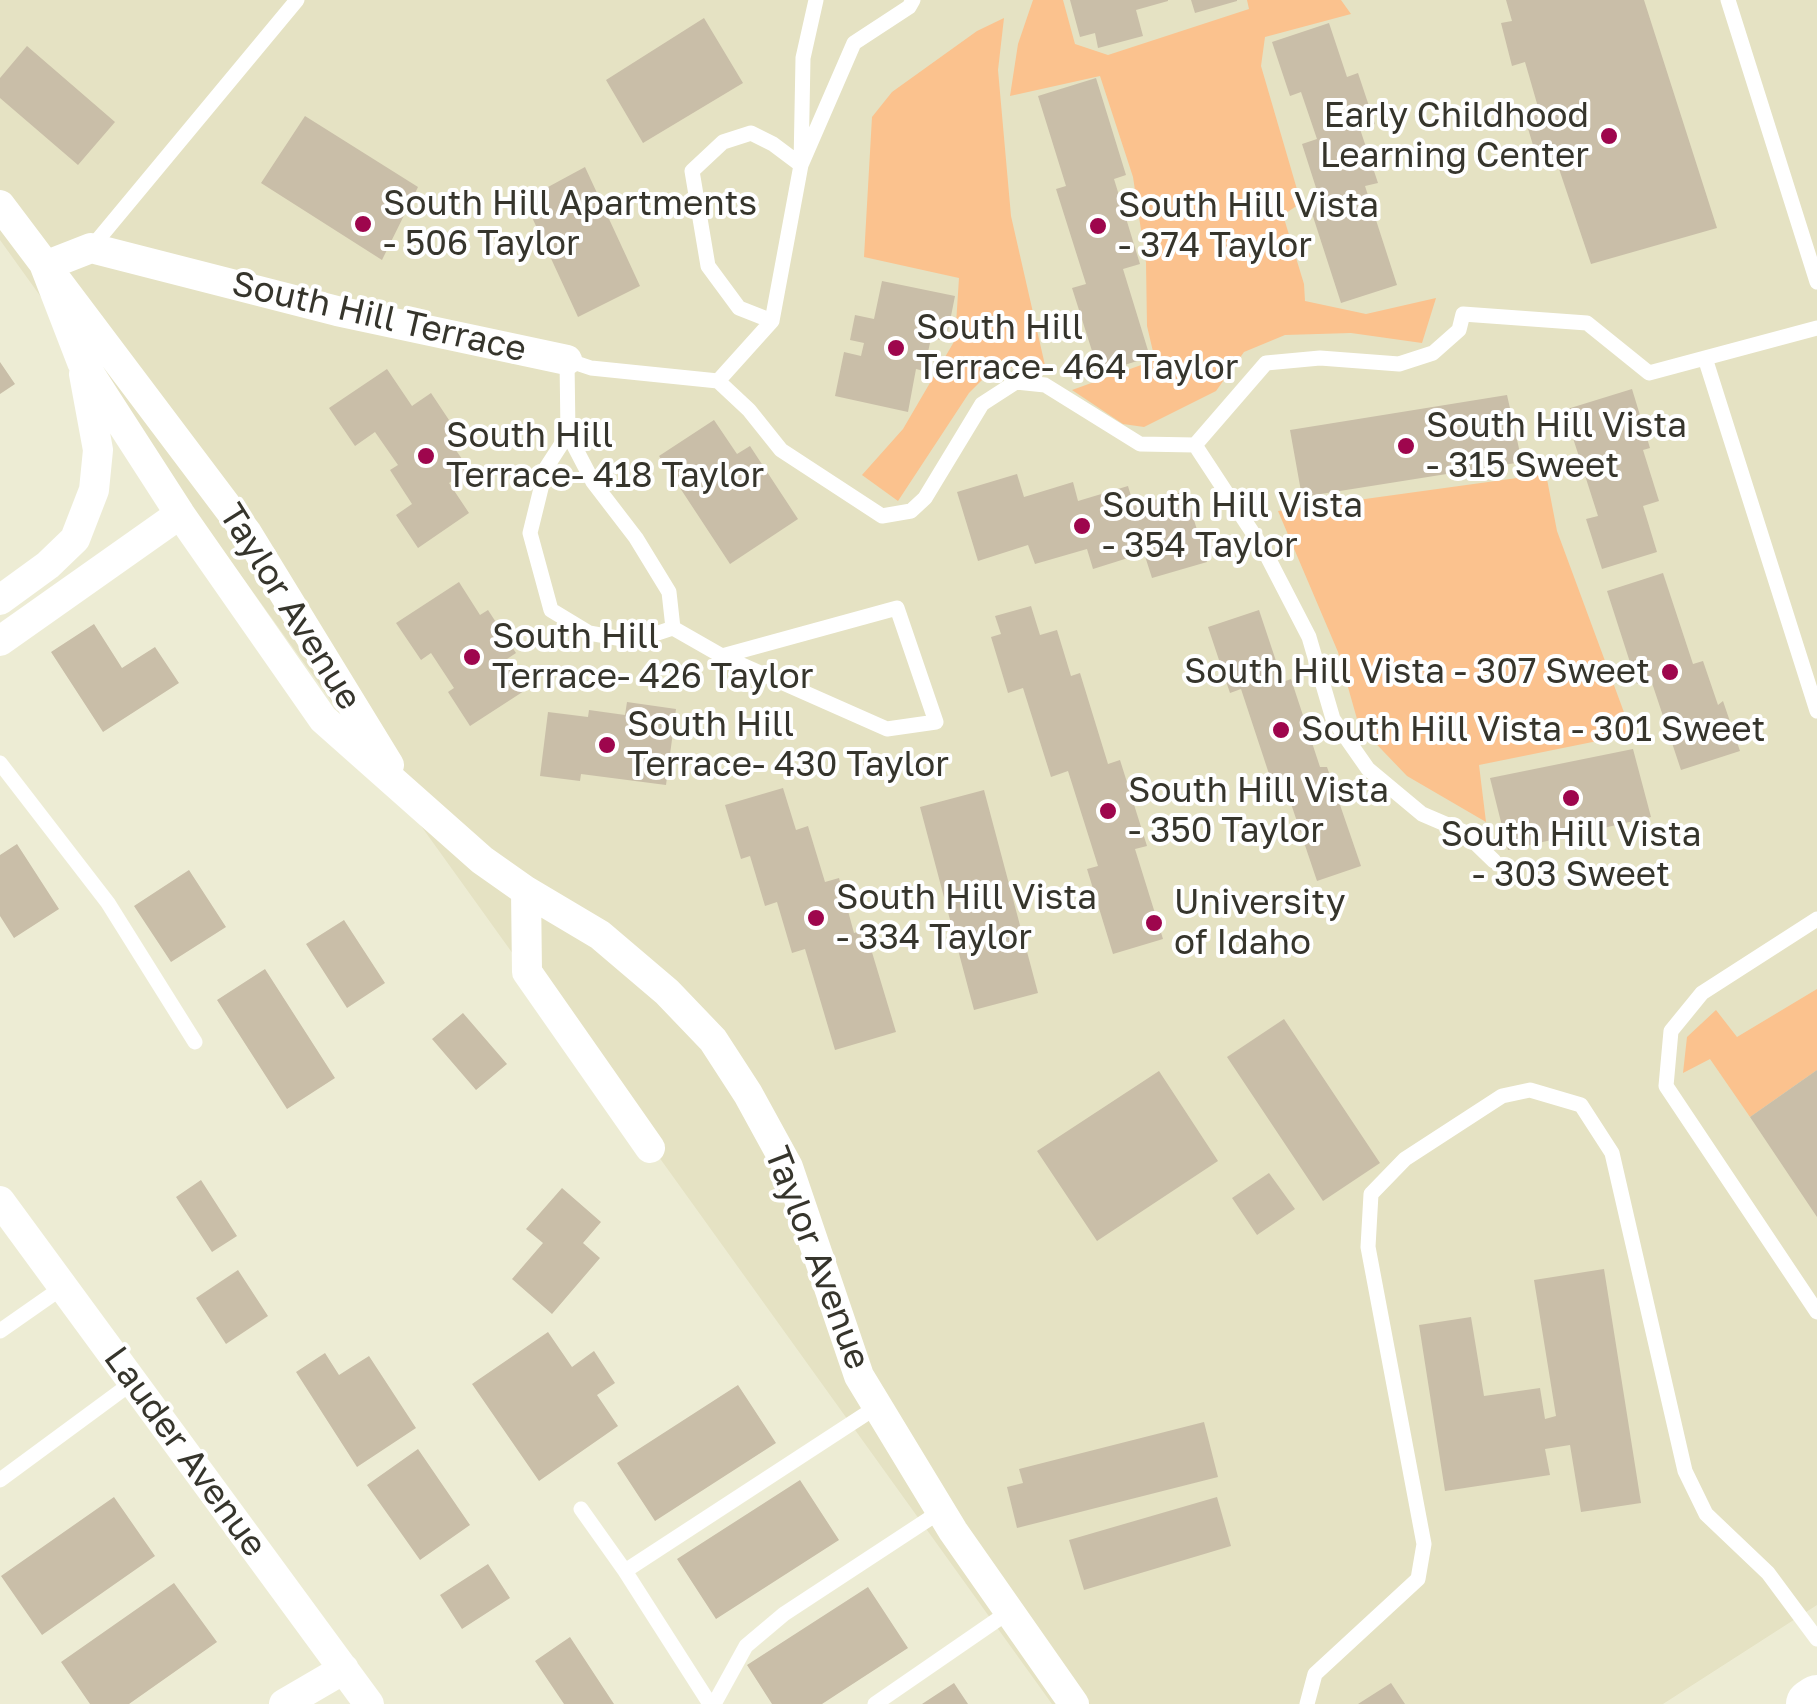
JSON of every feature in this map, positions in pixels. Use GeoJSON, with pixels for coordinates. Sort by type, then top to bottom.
{"type":"FeatureCollection","features":[{"type":"Feature","properties":{"kind":"street","name":"Taylor Avenue"},"geometry":{"type":"LineString","coordinates":[[0,204],[247,533],[407,793]]}},
{"type":"Feature","properties":{"kind":"street"},"geometry":{"type":"LineString","coordinates":[[45,266],[91,248]]}},
{"type":"Feature","properties":{"kind":"street","name":"South Hill Terrace"},"geometry":{"type":"LineString","coordinates":[[91,248],[338,311],[567,360]]}},
{"type":"Feature","properties":{"kind":"street","name":"Taylor Avenue"},"geometry":{"type":"LineString","coordinates":[[45,266],[82,362],[180,514],[323,719],[482,860],[600,935],[667,992],[713,1040],[788,1166],[860,1376],[940,1511],[1074,1704]]}},
{"type":"Feature","properties":{"kind":"street"},"geometry":{"type":"LineString","coordinates":[[0,600],[48,565],[75,539],[94,490],[98,450],[82,362]]}},
{"type":"Feature","properties":{"kind":"street","name":"Taylor Avenue"},"geometry":{"type":"LineString","coordinates":[[169,425],[182,469],[180,514]]}},
{"type":"Feature","properties":{"kind":"street"},"geometry":{"type":"LineString","coordinates":[[0,641],[180,514]]}},
{"type":"Feature","properties":{"kind":"street"},"geometry":{"type":"LineString","coordinates":[[526,891],[526,972],[650,1148]]}},
{"type":"Feature","properties":{"kind":"street","name":"Lauder Avenue"},"geometry":{"type":"LineString","coordinates":[[0,1201],[369,1704]]}},
{"type":"Feature","properties":{"kind":"street"},"geometry":{"type":"LineString","coordinates":[[284,1704],[344,1669]]}},
{"type":"Feature","properties":{"kind":"lane"},"geometry":{"type":"LineString","coordinates":[[91,248],[297,0]]}},
{"type":"Feature","properties":{"kind":"lane"},"geometry":{"type":"LineString","coordinates":[[816,0],[803,58],[801,165],[772,321],[718,380],[749,410],[780,450],[882,516],[911,510],[925,498],[982,404],[1016,382],[1045,386],[1140,444],[1195,445]]}},
{"type":"Feature","properties":{"kind":"lane"},"geometry":{"type":"LineString","coordinates":[[801,165],[854,43],[910,7],[913,0]]}},
{"type":"Feature","properties":{"kind":"lane"},"geometry":{"type":"LineString","coordinates":[[1728,0],[1817,282]]}},
{"type":"Feature","properties":{"kind":"lane"},"geometry":{"type":"LineString","coordinates":[[772,321],[740,308],[708,266],[692,171],[723,142],[751,133],[801,165]]}},
{"type":"Feature","properties":{"kind":"lane"},"geometry":{"type":"LineString","coordinates":[[1195,445],[1266,363],[1320,358],[1400,364],[1433,353],[1460,330],[1463,314],[1587,323],[1649,373],[1817,328]]}},
{"type":"Feature","properties":{"kind":"lane"},"geometry":{"type":"LineString","coordinates":[[1705,358],[1817,711]]}},
{"type":"Feature","properties":{"kind":"lane"},"geometry":{"type":"LineString","coordinates":[[567,360],[568,434],[593,482],[636,538],[670,592],[673,628]]}},
{"type":"Feature","properties":{"kind":"lane","name":"South Hill Terrace"},"geometry":{"type":"LineString","coordinates":[[567,360],[591,368],[718,380]]}},
{"type":"Feature","properties":{"kind":"lane"},"geometry":{"type":"LineString","coordinates":[[568,434],[546,468],[530,533],[551,610],[589,633],[634,641],[673,628],[722,656],[887,730],[936,722],[897,608],[722,656]]}},
{"type":"Feature","properties":{"kind":"lane"},"geometry":{"type":"LineString","coordinates":[[1195,445],[1264,550],[1309,637],[1333,719],[1368,770],[1422,814],[1464,832],[1494,861]]}},
{"type":"Feature","properties":{"kind":"lane"},"geometry":{"type":"LineString","coordinates":[[0,763],[108,903],[195,1042]]}},
{"type":"Feature","properties":{"kind":"lane"},"geometry":{"type":"LineString","coordinates":[[1817,919],[1702,993],[1671,1031],[1666,1086],[1817,1312]]}},
{"type":"Feature","properties":{"kind":"lane"},"geometry":{"type":"LineString","coordinates":[[1307,1704],[1315,1674],[1418,1579],[1424,1544],[1368,1247],[1372,1194],[1405,1159],[1502,1096],[1530,1090],[1581,1105],[1612,1153],[1685,1471],[1706,1514],[1768,1573],[1817,1639]]}},
{"type":"Feature","properties":{"kind":"lane"},"geometry":{"type":"LineString","coordinates":[[0,1332],[63,1287]]}},
{"type":"Feature","properties":{"kind":"lane"},"geometry":{"type":"LineString","coordinates":[[0,1480],[133,1382]]}},
{"type":"Feature","properties":{"kind":"lane"},"geometry":{"type":"LineString","coordinates":[[625,1570],[878,1406]]}},
{"type":"Feature","properties":{"kind":"lane"},"geometry":{"type":"LineString","coordinates":[[581,1509],[712,1704],[746,1646],[784,1614],[940,1511]]}},
{"type":"Feature","properties":{"kind":"lane"},"geometry":{"type":"LineString","coordinates":[[876,1704],[1010,1611]]}},
{"type":"Feature","properties":{"kind":"shaded area","name":"University of Idaho"},"geometry":{"type":"Polygon","coordinates":[[[0,0],[1817,0],[1817,1605],[1663,1704],[1052,1704],[0,240],[0,0]]]}},
{"type":"Feature","properties":{"kind":"shaded area"},"geometry":{"type":"Polygon","coordinates":[[[1033,0],[1063,0],[1075,44],[1108,55],[1249,9],[1247,0],[1341,0],[1351,14],[1265,37],[1261,66],[1301,203],[1283,215],[1304,284],[1305,301],[1366,314],[1436,298],[1422,343],[1351,333],[1285,335],[1244,352],[1216,391],[1144,427],[1123,424],[1072,390],[1155,360],[1147,326],[1146,263],[1133,177],[1100,76],[1010,96],[1018,44],[1033,0]]]}},
{"type":"Feature","properties":{"kind":"shaded area"},"geometry":{"type":"Polygon","coordinates":[[[1004,18],[998,70],[1011,216],[1047,374],[995,367],[969,393],[898,501],[862,475],[903,429],[955,340],[959,278],[864,257],[872,117],[892,92],[977,31],[1004,18]]]}},
{"type":"Feature","properties":{"kind":"shaded area"},"geometry":{"type":"Polygon","coordinates":[[[1546,474],[1557,531],[1632,734],[1479,765],[1486,822],[1407,776],[1359,726],[1338,652],[1278,511],[1546,474]]]}},
{"type":"Feature","properties":{"kind":"shaded area"},"geometry":{"type":"Polygon","coordinates":[[[1817,989],[1817,1070],[1750,1117],[1710,1059],[1683,1073],[1687,1037],[1716,1010],[1737,1037],[1817,989]]]}},
{"type":"Feature","properties":{"kind":"building"},"geometry":{"type":"Polygon","coordinates":[[[1070,0],[1168,1],[1136,10],[1143,36],[1098,48],[1095,33],[1080,37],[1070,0]]]}},
{"type":"Feature","properties":{"kind":"building"},"geometry":{"type":"Polygon","coordinates":[[[1191,0],[1237,0],[1237,1],[1195,13],[1191,0]]]}},
{"type":"Feature","properties":{"kind":"building","name":"Early Childhood Learning Center"},"geometry":{"type":"Polygon","coordinates":[[[1506,0],[1644,0],[1717,228],[1591,264],[1556,160],[1539,165],[1523,112],[1538,107],[1525,62],[1512,66],[1501,23],[1512,21],[1506,0]]]}},
{"type":"Feature","properties":{"kind":"building"},"geometry":{"type":"Polygon","coordinates":[[[704,18],[743,83],[643,143],[606,80],[704,18]]]}},
{"type":"Feature","properties":{"kind":"building"},"geometry":{"type":"Polygon","coordinates":[[[1329,23],[1347,77],[1358,73],[1375,124],[1360,129],[1378,183],[1365,186],[1397,285],[1341,303],[1307,198],[1318,194],[1302,144],[1317,139],[1301,92],[1290,96],[1272,42],[1329,23]]]}},
{"type":"Feature","properties":{"kind":"building"},"geometry":{"type":"Polygon","coordinates":[[[27,46],[115,122],[78,165],[0,98],[0,78],[27,46]]]}},
{"type":"Feature","properties":{"kind":"building","name":"South Hill Vista - 374 Taylor"},"geometry":{"type":"Polygon","coordinates":[[[1096,78],[1126,175],[1114,179],[1140,264],[1123,269],[1150,357],[1099,373],[1072,288],[1086,284],[1056,189],[1066,186],[1038,96],[1096,78]]]}},
{"type":"Feature","properties":{"kind":"building","name":"South Hill Apartments - 506 Taylor"},"geometry":{"type":"Polygon","coordinates":[[[305,116],[418,187],[382,260],[261,183],[305,116]]]}},
{"type":"Feature","properties":{"kind":"building"},"geometry":{"type":"Polygon","coordinates":[[[585,167],[640,286],[578,317],[524,200],[585,167]]]}},
{"type":"Feature","properties":{"kind":"building","name":"South Hill Terrace- 464 Taylor"},"geometry":{"type":"Polygon","coordinates":[[[882,281],[955,296],[946,341],[931,338],[924,371],[916,369],[908,412],[835,396],[844,352],[861,356],[864,343],[850,340],[855,315],[874,319],[882,281]]]}},
{"type":"Feature","properties":{"kind":"building"},"geometry":{"type":"Polygon","coordinates":[[[0,362],[15,384],[0,394],[0,362]]]}},
{"type":"Feature","properties":{"kind":"building","name":"South Hill Terrace- 418 Taylor"},"geometry":{"type":"Polygon","coordinates":[[[387,369],[412,406],[431,393],[455,429],[446,436],[469,469],[449,483],[469,513],[418,548],[396,515],[412,504],[390,470],[398,465],[375,432],[355,446],[329,408],[387,369]]]}},
{"type":"Feature","properties":{"kind":"building"},"geometry":{"type":"Polygon","coordinates":[[[1632,389],[1650,448],[1643,450],[1659,501],[1643,506],[1657,552],[1602,569],[1586,519],[1598,516],[1564,410],[1632,389]]]}},
{"type":"Feature","properties":{"kind":"building","name":"South Hill Vista - 315 Sweet"},"geometry":{"type":"Polygon","coordinates":[[[1507,395],[1522,462],[1302,497],[1290,430],[1507,395]]]}},
{"type":"Feature","properties":{"kind":"building"},"geometry":{"type":"Polygon","coordinates":[[[714,420],[737,454],[750,446],[798,519],[730,564],[659,456],[714,420]]]}},
{"type":"Feature","properties":{"kind":"building","name":"South Hill Vista - 354 Taylor"},"geometry":{"type":"Polygon","coordinates":[[[1017,474],[1024,497],[1073,482],[1078,501],[1128,486],[1134,506],[1185,491],[1207,562],[1152,578],[1144,553],[1093,569],[1087,549],[1035,564],[1028,545],[978,561],[957,492],[1017,474]]]}},
{"type":"Feature","properties":{"kind":"building","name":"South Hill Vista - 307 Sweet"},"geometry":{"type":"Polygon","coordinates":[[[1663,573],[1693,664],[1703,661],[1718,705],[1723,701],[1740,751],[1681,770],[1651,680],[1637,684],[1607,591],[1663,573]]]}},
{"type":"Feature","properties":{"kind":"building","name":"South Hill Terrace- 426 Taylor"},"geometry":{"type":"Polygon","coordinates":[[[459,582],[480,615],[488,610],[516,653],[504,661],[524,691],[470,726],[448,692],[454,688],[431,653],[421,660],[396,623],[459,582]]]}},
{"type":"Feature","properties":{"kind":"building","name":"South Hill Vista - 350 Taylor"},"geometry":{"type":"Polygon","coordinates":[[[1031,606],[1040,635],[1057,630],[1071,676],[1080,673],[1108,764],[1120,760],[1147,846],[1135,849],[1163,939],[1113,954],[1087,869],[1098,866],[1068,771],[1051,777],[1023,688],[1008,693],[991,637],[1001,634],[995,616],[1031,606]]]}},
{"type":"Feature","properties":{"kind":"building","name":"South Hill Vista - 301 Sweet"},"geometry":{"type":"Polygon","coordinates":[[[1259,610],[1283,682],[1291,679],[1320,767],[1327,767],[1361,866],[1317,881],[1282,777],[1271,780],[1241,689],[1230,693],[1208,627],[1259,610]]]}},
{"type":"Feature","properties":{"kind":"building"},"geometry":{"type":"Polygon","coordinates":[[[94,624],[122,668],[155,647],[179,683],[103,732],[51,652],[94,624]]]}},
{"type":"Feature","properties":{"kind":"building","name":"South Hill Terrace- 430 Taylor"},"geometry":{"type":"Polygon","coordinates":[[[627,702],[676,709],[666,785],[581,774],[580,781],[540,776],[548,712],[588,717],[589,710],[625,715],[627,702]]]}},
{"type":"Feature","properties":{"kind":"building","name":"South Hill Vista - 303 Sweet"},"geometry":{"type":"Polygon","coordinates":[[[1633,749],[1651,817],[1508,850],[1490,778],[1633,749]]]}},
{"type":"Feature","properties":{"kind":"building","name":"South Hill Vista - 334 Taylor"},"geometry":{"type":"Polygon","coordinates":[[[783,788],[796,830],[808,826],[825,882],[839,878],[854,933],[865,929],[896,1032],[835,1050],[805,949],[792,953],[777,902],[765,906],[750,856],[741,859],[725,805],[783,788]]]}},
{"type":"Feature","properties":{"kind":"building"},"geometry":{"type":"Polygon","coordinates":[[[984,790],[1038,993],[974,1010],[920,807],[984,790]]]}},
{"type":"Feature","properties":{"kind":"building"},"geometry":{"type":"Polygon","coordinates":[[[17,844],[59,909],[14,938],[0,916],[0,855],[17,844]]]}},
{"type":"Feature","properties":{"kind":"building"},"geometry":{"type":"Polygon","coordinates":[[[189,870],[226,927],[171,962],[134,906],[189,870]]]}},
{"type":"Feature","properties":{"kind":"building"},"geometry":{"type":"Polygon","coordinates":[[[344,920],[385,983],[347,1008],[306,944],[344,920]]]}},
{"type":"Feature","properties":{"kind":"building"},"geometry":{"type":"Polygon","coordinates":[[[265,969],[335,1078],[287,1109],[217,1000],[265,969]]]}},
{"type":"Feature","properties":{"kind":"building"},"geometry":{"type":"Polygon","coordinates":[[[463,1013],[507,1064],[476,1090],[432,1039],[463,1013]]]}},
{"type":"Feature","properties":{"kind":"building"},"geometry":{"type":"Polygon","coordinates":[[[1284,1019],[1380,1163],[1323,1201],[1227,1057],[1284,1019]]]}},
{"type":"Feature","properties":{"kind":"building"},"geometry":{"type":"Polygon","coordinates":[[[1817,1070],[1817,1217],[1750,1117],[1817,1070]]]}},
{"type":"Feature","properties":{"kind":"building"},"geometry":{"type":"Polygon","coordinates":[[[1159,1071],[1218,1161],[1097,1241],[1037,1151],[1159,1071]]]}},
{"type":"Feature","properties":{"kind":"building"},"geometry":{"type":"Polygon","coordinates":[[[1269,1173],[1295,1209],[1257,1235],[1232,1198],[1269,1173]]]}},
{"type":"Feature","properties":{"kind":"building"},"geometry":{"type":"Polygon","coordinates":[[[201,1180],[237,1236],[212,1252],[176,1197],[201,1180]]]}},
{"type":"Feature","properties":{"kind":"building"},"geometry":{"type":"Polygon","coordinates":[[[562,1188],[601,1222],[583,1243],[600,1258],[552,1314],[512,1279],[543,1243],[526,1229],[562,1188]]]}},
{"type":"Feature","properties":{"kind":"building"},"geometry":{"type":"Polygon","coordinates":[[[1604,1269],[1641,1503],[1581,1512],[1570,1445],[1545,1449],[1550,1475],[1445,1491],[1419,1325],[1471,1317],[1484,1396],[1540,1388],[1545,1419],[1556,1416],[1534,1280],[1604,1269]]]}},
{"type":"Feature","properties":{"kind":"building"},"geometry":{"type":"Polygon","coordinates":[[[238,1270],[268,1316],[226,1344],[196,1298],[238,1270]]]}},
{"type":"Feature","properties":{"kind":"building"},"geometry":{"type":"Polygon","coordinates":[[[548,1332],[572,1367],[594,1351],[615,1383],[597,1395],[618,1426],[539,1481],[472,1384],[548,1332]]]}},
{"type":"Feature","properties":{"kind":"building"},"geometry":{"type":"Polygon","coordinates":[[[325,1353],[339,1375],[369,1356],[416,1428],[357,1467],[296,1372],[325,1353]]]}},
{"type":"Feature","properties":{"kind":"building"},"geometry":{"type":"Polygon","coordinates":[[[738,1385],[776,1443],[655,1521],[617,1463],[738,1385]]]}},
{"type":"Feature","properties":{"kind":"building"},"geometry":{"type":"Polygon","coordinates":[[[1204,1422],[1218,1477],[1017,1528],[1007,1487],[1023,1483],[1019,1469],[1204,1422]]]}},
{"type":"Feature","properties":{"kind":"building"},"geometry":{"type":"Polygon","coordinates":[[[418,1449],[470,1525],[420,1560],[367,1485],[418,1449]]]}},
{"type":"Feature","properties":{"kind":"building"},"geometry":{"type":"Polygon","coordinates":[[[800,1480],[839,1540],[716,1619],[677,1559],[800,1480]]]}},
{"type":"Feature","properties":{"kind":"building"},"geometry":{"type":"Polygon","coordinates":[[[114,1497],[155,1556],[42,1635],[1,1576],[114,1497]]]}},
{"type":"Feature","properties":{"kind":"building"},"geometry":{"type":"Polygon","coordinates":[[[1217,1497],[1231,1546],[1084,1590],[1069,1540],[1217,1497]]]}},
{"type":"Feature","properties":{"kind":"building"},"geometry":{"type":"Polygon","coordinates":[[[488,1564],[510,1598],[462,1629],[440,1595],[488,1564]]]}},
{"type":"Feature","properties":{"kind":"building"},"geometry":{"type":"Polygon","coordinates":[[[174,1583],[217,1642],[129,1704],[90,1704],[61,1662],[174,1583]]]}},
{"type":"Feature","properties":{"kind":"building"},"geometry":{"type":"Polygon","coordinates":[[[868,1587],[908,1648],[822,1704],[772,1704],[747,1665],[868,1587]]]}},
{"type":"Feature","properties":{"kind":"building"},"geometry":{"type":"Polygon","coordinates":[[[570,1637],[614,1704],[564,1704],[535,1661],[570,1637]]]}},
{"type":"Feature","properties":{"kind":"building"},"geometry":{"type":"Polygon","coordinates":[[[954,1683],[968,1704],[922,1704],[954,1683]]]}},
{"type":"Feature","properties":{"kind":"building"},"geometry":{"type":"Polygon","coordinates":[[[1391,1683],[1405,1704],[1358,1704],[1391,1683]]]}},
{"type":"Feature","properties":{"kind":"place","name":"Early Childhood Learning Center"},"geometry":{"type":"Point","coordinates":[1609,136]}},
{"type":"Feature","properties":{"kind":"place","name":"South Hill Apartments - 506 Taylor"},"geometry":{"type":"Point","coordinates":[363,224]}},
{"type":"Feature","properties":{"kind":"place","name":"South Hill Vista - 374 Taylor"},"geometry":{"type":"Point","coordinates":[1098,226]}},
{"type":"Feature","properties":{"kind":"place","name":"South Hill Terrace- 464 Taylor"},"geometry":{"type":"Point","coordinates":[896,348]}},
{"type":"Feature","properties":{"kind":"place","name":"South Hill Vista - 315 Sweet"},"geometry":{"type":"Point","coordinates":[1406,446]}},
{"type":"Feature","properties":{"kind":"place","name":"South Hill Terrace- 418 Taylor"},"geometry":{"type":"Point","coordinates":[426,456]}},
{"type":"Feature","properties":{"kind":"place","name":"South Hill Vista - 354 Taylor"},"geometry":{"type":"Point","coordinates":[1082,526]}},
{"type":"Feature","properties":{"kind":"place","name":"South Hill Terrace- 426 Taylor"},"geometry":{"type":"Point","coordinates":[472,657]}},
{"type":"Feature","properties":{"kind":"place","name":"South Hill Vista - 307 Sweet"},"geometry":{"type":"Point","coordinates":[1670,672]}},
{"type":"Feature","properties":{"kind":"place","name":"South Hill Vista - 301 Sweet"},"geometry":{"type":"Point","coordinates":[1281,730]}},
{"type":"Feature","properties":{"kind":"place","name":"South Hill Terrace- 430 Taylor"},"geometry":{"type":"Point","coordinates":[607,745]}},
{"type":"Feature","properties":{"kind":"place","name":"South Hill Vista - 303 Sweet"},"geometry":{"type":"Point","coordinates":[1571,798]}},
{"type":"Feature","properties":{"kind":"place","name":"South Hill Vista - 350 Taylor"},"geometry":{"type":"Point","coordinates":[1108,811]}},
{"type":"Feature","properties":{"kind":"place","name":"South Hill Vista - 334 Taylor"},"geometry":{"type":"Point","coordinates":[816,918]}},
{"type":"Feature","properties":{"kind":"place","name":"University of Idaho"},"geometry":{"type":"Point","coordinates":[1154,923]}}]}
